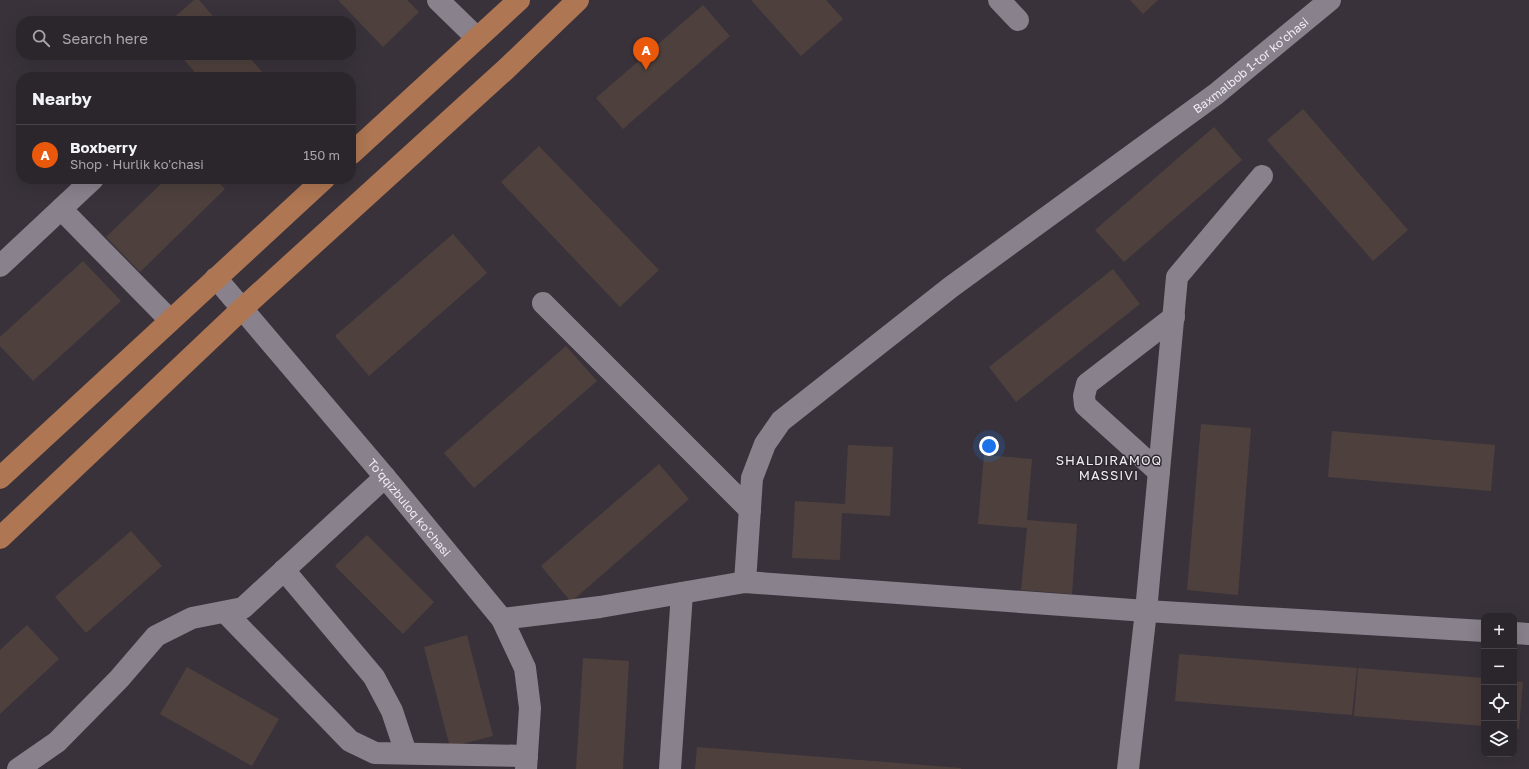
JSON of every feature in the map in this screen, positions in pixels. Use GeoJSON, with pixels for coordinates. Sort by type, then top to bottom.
{"type":"FeatureCollection","features":[{"type":"Feature","properties":{"kind":"main road"},"geometry":{"type":"LineString","coordinates":[[356,149],[519,0]]}},
{"type":"Feature","properties":{"kind":"main road"},"geometry":{"type":"LineString","coordinates":[[0,538],[243,308],[505,70],[578,0]]}},
{"type":"Feature","properties":{"kind":"main road"},"geometry":{"type":"LineString","coordinates":[[0,478],[319,184]]}},
{"type":"Feature","properties":{"kind":"street"},"geometry":{"type":"LineString","coordinates":[[438,0],[477,38]]}},
{"type":"Feature","properties":{"kind":"street"},"geometry":{"type":"LineString","coordinates":[[998,0],[1018,20]]}},
{"type":"Feature","properties":{"kind":"street","name":"Baxmalbob 1-tor ko'chasi"},"geometry":{"type":"LineString","coordinates":[[745,582],[752,478],[765,444],[781,421],[951,288],[1216,94],[1330,0]]}},
{"type":"Feature","properties":{"kind":"street"},"geometry":{"type":"LineString","coordinates":[[1128,769],[1146,611],[1158,472],[1178,277],[1262,176]]}},
{"type":"Feature","properties":{"kind":"street"},"geometry":{"type":"LineString","coordinates":[[0,266],[88,184]]}},
{"type":"Feature","properties":{"kind":"street"},"geometry":{"type":"LineString","coordinates":[[61,209],[170,320]]}},
{"type":"Feature","properties":{"kind":"street","name":"To'qqizbuloq ko'chasi"},"geometry":{"type":"LineString","coordinates":[[216,278],[386,477],[502,619],[525,668],[530,708],[526,763]]}},
{"type":"Feature","properties":{"kind":"street"},"geometry":{"type":"LineString","coordinates":[[543,303],[750,510]]}},
{"type":"Feature","properties":{"kind":"street"},"geometry":{"type":"LineString","coordinates":[[1158,472],[1085,405],[1084,396],[1087,384],[1174,317]]}},
{"type":"Feature","properties":{"kind":"street"},"geometry":{"type":"LineString","coordinates":[[18,769],[57,742],[119,679],[156,636],[192,618],[226,613],[242,608],[386,477]]}},
{"type":"Feature","properties":{"kind":"street"},"geometry":{"type":"LineString","coordinates":[[284,570],[374,676],[392,711],[406,753]]}},
{"type":"Feature","properties":{"kind":"street"},"geometry":{"type":"LineString","coordinates":[[502,619],[600,607],[745,582],[1146,611],[1481,631]]}},
{"type":"Feature","properties":{"kind":"street"},"geometry":{"type":"LineString","coordinates":[[670,769],[682,593]]}},
{"type":"Feature","properties":{"kind":"street"},"geometry":{"type":"LineString","coordinates":[[226,613],[350,741],[375,752],[406,753],[526,763]]}},
{"type":"Feature","properties":{"kind":"street"},"geometry":{"type":"LineString","coordinates":[[1517,633],[1529,634]]}},
{"type":"Feature","properties":{"kind":"building"},"geometry":{"type":"Polygon","coordinates":[[[194,0],[199,0],[213,16],[176,16],[194,0]]]}},
{"type":"Feature","properties":{"kind":"building"},"geometry":{"type":"Polygon","coordinates":[[[338,0],[407,0],[419,12],[383,47],[356,19],[356,16],[353,16],[338,0]]]}},
{"type":"Feature","properties":{"kind":"building"},"geometry":{"type":"Polygon","coordinates":[[[751,0],[826,0],[843,19],[801,56],[751,0]]]}},
{"type":"Feature","properties":{"kind":"building"},"geometry":{"type":"Polygon","coordinates":[[[1130,0],[1158,0],[1143,14],[1130,0]]]}},
{"type":"Feature","properties":{"kind":"building"},"geometry":{"type":"Polygon","coordinates":[[[703,5],[730,36],[623,129],[596,98],[703,5]]]}},
{"type":"Feature","properties":{"kind":"building"},"geometry":{"type":"Polygon","coordinates":[[[184,60],[252,60],[262,72],[195,72],[184,60]]]}},
{"type":"Feature","properties":{"kind":"building"},"geometry":{"type":"Polygon","coordinates":[[[1303,109],[1408,230],[1373,261],[1267,140],[1303,109]]]}},
{"type":"Feature","properties":{"kind":"building"},"geometry":{"type":"Polygon","coordinates":[[[1214,127],[1242,160],[1124,262],[1095,230],[1214,127]]]}},
{"type":"Feature","properties":{"kind":"building"},"geometry":{"type":"Polygon","coordinates":[[[539,146],[659,270],[620,307],[501,182],[539,146]]]}},
{"type":"Feature","properties":{"kind":"building"},"geometry":{"type":"Polygon","coordinates":[[[161,184],[220,184],[225,189],[140,272],[106,237],[161,184]]]}},
{"type":"Feature","properties":{"kind":"building"},"geometry":{"type":"Polygon","coordinates":[[[453,234],[487,273],[369,376],[335,336],[453,234]]]}},
{"type":"Feature","properties":{"kind":"building"},"geometry":{"type":"Polygon","coordinates":[[[83,261],[121,301],[33,381],[0,346],[0,337],[83,261]]]}},
{"type":"Feature","properties":{"kind":"building"},"geometry":{"type":"Polygon","coordinates":[[[1113,269],[1140,304],[1016,402],[989,367],[1113,269]]]}},
{"type":"Feature","properties":{"kind":"building"},"geometry":{"type":"Polygon","coordinates":[[[566,346],[597,381],[474,488],[444,453],[566,346]]]}},
{"type":"Feature","properties":{"kind":"building"},"geometry":{"type":"Polygon","coordinates":[[[1201,424],[1251,428],[1238,595],[1187,590],[1201,424]]]}},
{"type":"Feature","properties":{"kind":"building"},"geometry":{"type":"Polygon","coordinates":[[[1332,431],[1495,445],[1491,491],[1328,477],[1332,431]]]}},
{"type":"Feature","properties":{"kind":"building"},"geometry":{"type":"Polygon","coordinates":[[[848,445],[893,447],[890,516],[842,513],[840,560],[792,558],[795,501],[845,504],[848,445]]]}},
{"type":"Feature","properties":{"kind":"building"},"geometry":{"type":"Polygon","coordinates":[[[984,455],[1032,459],[1027,520],[1077,524],[1072,594],[1021,590],[1027,528],[978,524],[984,455]]]}},
{"type":"Feature","properties":{"kind":"building"},"geometry":{"type":"Polygon","coordinates":[[[659,464],[689,499],[571,602],[541,566],[659,464]]]}},
{"type":"Feature","properties":{"kind":"building"},"geometry":{"type":"Polygon","coordinates":[[[131,531],[162,566],[86,633],[55,597],[131,531]]]}},
{"type":"Feature","properties":{"kind":"building"},"geometry":{"type":"Polygon","coordinates":[[[367,535],[434,602],[403,634],[335,566],[367,535]]]}},
{"type":"Feature","properties":{"kind":"building"},"geometry":{"type":"Polygon","coordinates":[[[27,625],[59,659],[0,714],[0,650],[27,625]]]}},
{"type":"Feature","properties":{"kind":"building"},"geometry":{"type":"Polygon","coordinates":[[[467,635],[493,736],[450,747],[424,647],[467,635]]]}},
{"type":"Feature","properties":{"kind":"building"},"geometry":{"type":"Polygon","coordinates":[[[1179,654],[1357,668],[1352,715],[1175,701],[1179,654]]]}},
{"type":"Feature","properties":{"kind":"building"},"geometry":{"type":"Polygon","coordinates":[[[583,658],[629,661],[623,769],[576,769],[583,658]]]}},
{"type":"Feature","properties":{"kind":"building"},"geometry":{"type":"Polygon","coordinates":[[[187,667],[279,719],[252,766],[160,714],[187,667]]]}},
{"type":"Feature","properties":{"kind":"building"},"geometry":{"type":"Polygon","coordinates":[[[1358,668],[1481,678],[1481,726],[1354,716],[1358,668]]]}},
{"type":"Feature","properties":{"kind":"building"},"geometry":{"type":"Polygon","coordinates":[[[1517,681],[1523,682],[1519,729],[1517,729],[1517,681]]]}},
{"type":"Feature","properties":{"kind":"building"},"geometry":{"type":"Polygon","coordinates":[[[697,747],[961,768],[961,769],[695,769],[697,747]]]}},
{"type":"Feature","properties":{"kind":"place","name":"Boxberry"},"geometry":{"type":"Point","coordinates":[646,70]}},
{"type":"Feature","properties":{"kind":"district","name":"SHALDIRAMOQ MASSIVI"},"geometry":{"type":"Point","coordinates":[1109,468]}}]}
